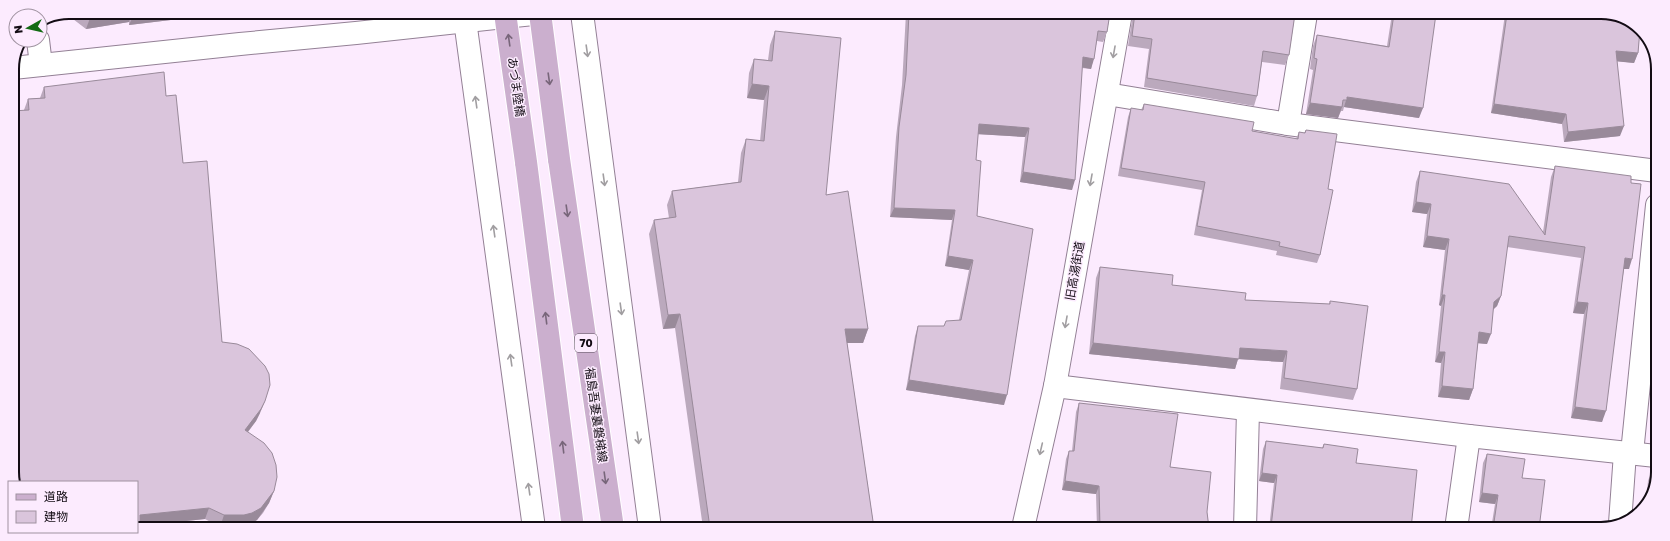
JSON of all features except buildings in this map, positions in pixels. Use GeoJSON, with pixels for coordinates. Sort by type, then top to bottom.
{"type":"FeatureCollection","features":[{"type":"Feature","properties":{"kind":"main road","name":"あづま陸橋"},"geometry":{"type":"LineString","coordinates":[[506,19],[526,162],[572,522]]}},
{"type":"Feature","properties":{"kind":"main road","name":"福島吾妻裏磐梯線"},"geometry":{"type":"LineString","coordinates":[[541,19],[559,159],[611,522]]}},
{"type":"Feature","properties":{"kind":"street"},"geometry":{"type":"LineString","coordinates":[[19,67],[240,44],[372,32],[448,19]]}},
{"type":"Feature","properties":{"kind":"street"},"geometry":{"type":"LineString","coordinates":[[465,19],[533,522]]}},
{"type":"Feature","properties":{"kind":"street"},"geometry":{"type":"LineString","coordinates":[[583,19],[649,522]]}},
{"type":"Feature","properties":{"kind":"street","name":"旧高湯街道"},"geometry":{"type":"LineString","coordinates":[[1024,522],[1055,386],[1120,19]]}},
{"type":"Feature","properties":{"kind":"street"},"geometry":{"type":"LineString","coordinates":[[1288,124],[1305,19]]}},
{"type":"Feature","properties":{"kind":"street"},"geometry":{"type":"LineString","coordinates":[[39,48],[41,65]]}},
{"type":"Feature","properties":{"kind":"street"},"geometry":{"type":"LineString","coordinates":[[1107,94],[1288,124],[1651,169]]}},
{"type":"Feature","properties":{"kind":"street"},"geometry":{"type":"LineString","coordinates":[[1621,517],[1651,256]]}},
{"type":"Feature","properties":{"kind":"street"},"geometry":{"type":"LineString","coordinates":[[1055,386],[1468,436],[1651,455]]}},
{"type":"Feature","properties":{"kind":"street"},"geometry":{"type":"LineString","coordinates":[[1244,522],[1248,410]]}},
{"type":"Feature","properties":{"kind":"street"},"geometry":{"type":"LineString","coordinates":[[1457,522],[1468,436]]}}]}
